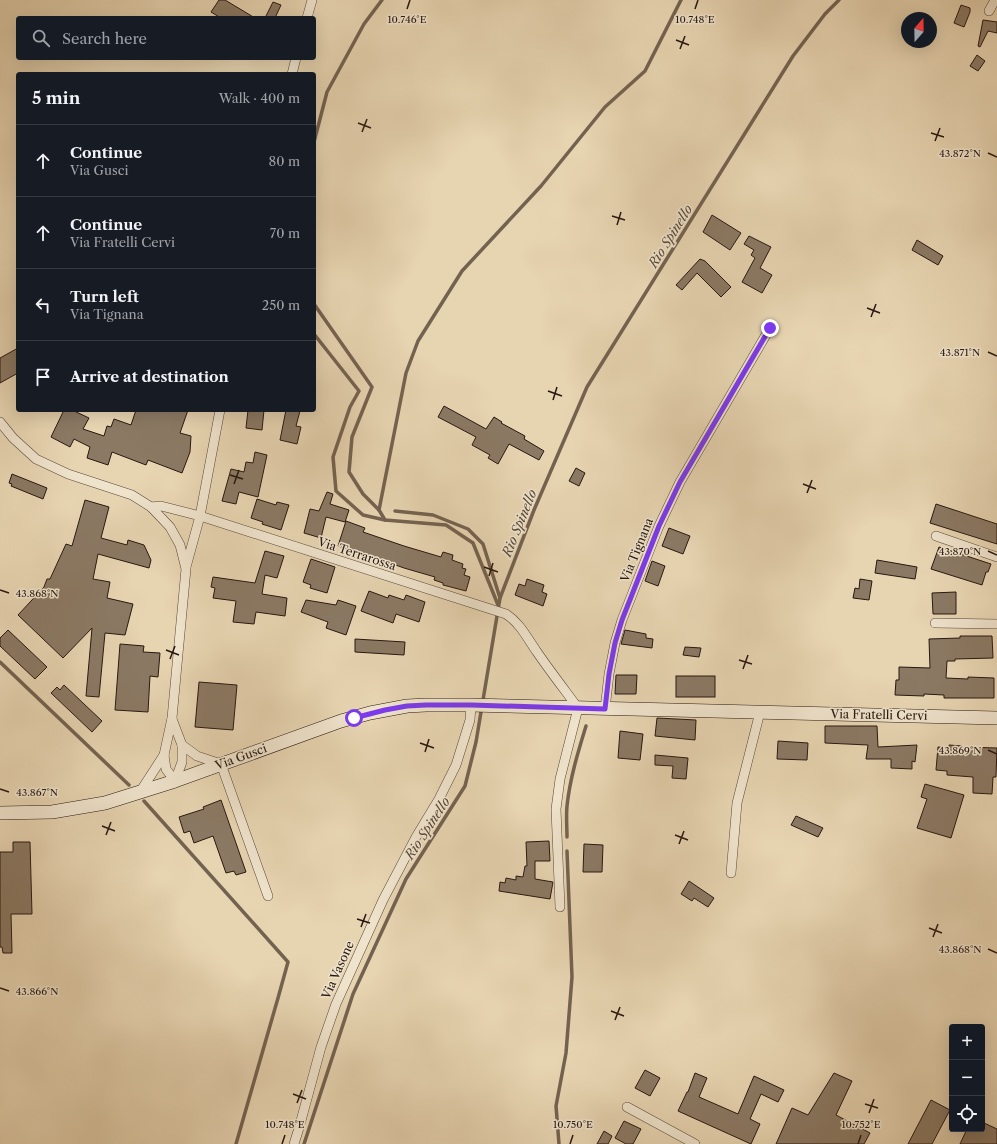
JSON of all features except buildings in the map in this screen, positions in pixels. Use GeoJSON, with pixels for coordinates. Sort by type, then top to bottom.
{"type":"FeatureCollection","features":[{"type":"Feature","properties":{"kind":"street"},"geometry":{"type":"LineString","coordinates":[[308,16],[312,0]]}},
{"type":"Feature","properties":{"kind":"street"},"geometry":{"type":"LineString","coordinates":[[989,11],[995,0]]}},
{"type":"Feature","properties":{"kind":"street"},"geometry":{"type":"LineString","coordinates":[[292,72],[296,60]]}},
{"type":"Feature","properties":{"kind":"street","name":"Via Tignana"},"geometry":{"type":"LineString","coordinates":[[605,709],[609,674],[615,643],[622,620],[659,526],[680,482],[770,328]]}},
{"type":"Feature","properties":{"kind":"street"},"geometry":{"type":"LineString","coordinates":[[175,781],[166,769],[164,755],[172,718],[186,569],[200,516],[220,412]]}},
{"type":"Feature","properties":{"kind":"street"},"geometry":{"type":"LineString","coordinates":[[0,422],[13,438],[36,458],[68,474],[132,495],[151,507],[170,527],[180,545],[186,569]]}},
{"type":"Feature","properties":{"kind":"street","name":"Via Terrarossa"},"geometry":{"type":"LineString","coordinates":[[151,507],[161,506],[200,516],[506,614],[516,621],[522,628],[537,652],[578,708]]}},
{"type":"Feature","properties":{"kind":"street"},"geometry":{"type":"LineString","coordinates":[[936,536],[997,557]]}},
{"type":"Feature","properties":{"kind":"street"},"geometry":{"type":"LineString","coordinates":[[935,623],[997,624]]}},
{"type":"Feature","properties":{"kind":"street","name":"Via Fratelli Cervi"},"geometry":{"type":"LineString","coordinates":[[476,705],[997,718]]}},
{"type":"Feature","properties":{"kind":"street","name":"Via Gusci"},"geometry":{"type":"LineString","coordinates":[[0,814],[52,812],[105,803],[175,781],[341,721],[370,713],[407,706],[476,705]]}},
{"type":"Feature","properties":{"kind":"street","name":"Via Vasone"},"geometry":{"type":"LineString","coordinates":[[294,1144],[321,1047],[336,1004],[383,900],[416,837],[439,799],[456,765],[476,705]]}},
{"type":"Feature","properties":{"kind":"street"},"geometry":{"type":"LineString","coordinates":[[560,907],[556,809],[560,779],[578,708]]}},
{"type":"Feature","properties":{"kind":"street"},"geometry":{"type":"LineString","coordinates":[[731,872],[737,802],[760,712]]}},
{"type":"Feature","properties":{"kind":"street"},"geometry":{"type":"LineString","coordinates":[[172,718],[182,746],[182,762],[175,781]]}},
{"type":"Feature","properties":{"kind":"street"},"geometry":{"type":"LineString","coordinates":[[182,746],[197,756],[221,764],[268,896]]}},
{"type":"Feature","properties":{"kind":"street"},"geometry":{"type":"LineString","coordinates":[[140,792],[164,755]]}},
{"type":"Feature","properties":{"kind":"street"},"geometry":{"type":"LineString","coordinates":[[627,1107],[695,1144]]}},
{"type":"Feature","properties":{"kind":"waterway"},"geometry":{"type":"LineString","coordinates":[[316,134],[327,92],[364,24],[382,0]]}},
{"type":"Feature","properties":{"kind":"waterway"},"geometry":{"type":"LineString","coordinates":[[498,605],[473,543],[446,525],[385,520],[379,510],[406,373],[418,341],[462,271],[541,186],[605,107],[645,71],[681,0]]}},
{"type":"Feature","properties":{"kind":"waterway","name":"Rio Spinello"},"geometry":{"type":"LineString","coordinates":[[304,1144],[353,994],[406,879],[465,786],[476,742],[500,598],[534,510],[587,387],[793,56],[825,14],[839,0]]}},
{"type":"Feature","properties":{"kind":"waterway"},"geometry":{"type":"LineString","coordinates":[[316,307],[372,387],[352,437],[349,472],[363,494],[379,510]]}},
{"type":"Feature","properties":{"kind":"waterway"},"geometry":{"type":"LineString","coordinates":[[316,337],[359,391],[350,407],[333,457],[336,491],[363,515],[385,520]]}},
{"type":"Feature","properties":{"kind":"waterway"},"geometry":{"type":"LineString","coordinates":[[395,511],[433,515],[468,529],[483,544],[500,598]]}},
{"type":"Feature","properties":{"kind":"waterway"},"geometry":{"type":"LineString","coordinates":[[0,662],[129,785]]}},
{"type":"Feature","properties":{"kind":"waterway"},"geometry":{"type":"LineString","coordinates":[[567,837],[568,796],[586,726]]}},
{"type":"Feature","properties":{"kind":"waterway"},"geometry":{"type":"LineString","coordinates":[[144,801],[288,962],[236,1144]]}},
{"type":"Feature","properties":{"kind":"waterway"},"geometry":{"type":"LineString","coordinates":[[559,1144],[556,1106],[566,1053],[572,977],[567,851]]}},
{"type":"Feature","properties":{"kind":"route"},"geometry":{"type":"LineString","coordinates":[[354,718],[370,713],[407,706],[426,705],[605,709],[609,674],[615,643],[622,620],[659,526],[680,482],[770,328]]}}]}
